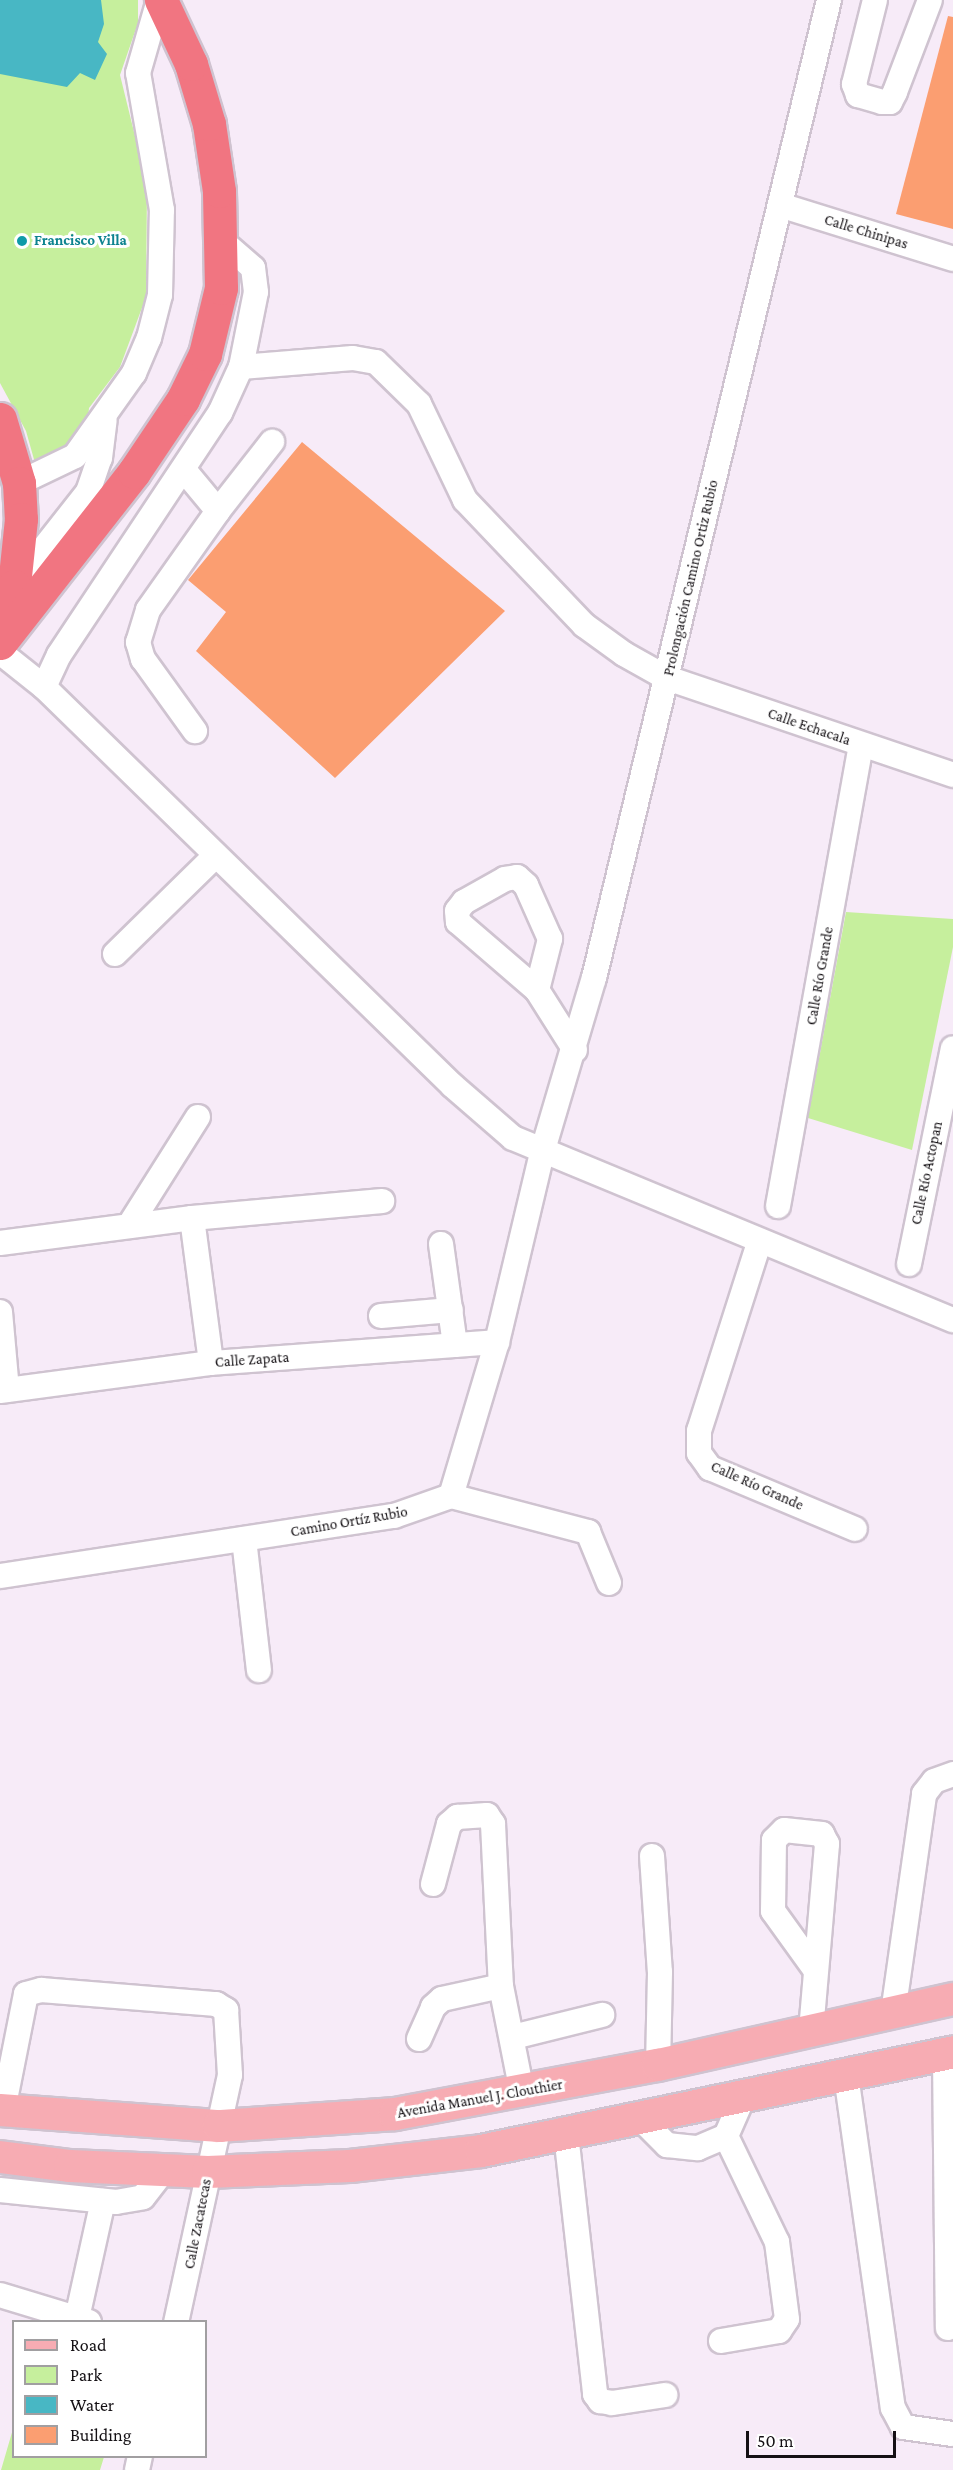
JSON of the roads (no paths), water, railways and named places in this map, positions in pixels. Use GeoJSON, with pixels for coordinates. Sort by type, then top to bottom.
{"type":"FeatureCollection","features":[{"type":"Feature","properties":{"kind":"highway"},"geometry":{"type":"LineString","coordinates":[[0,643],[134,472],[183,399],[205,354],[221,288],[223,242],[209,124],[191,64],[160,0]]}},
{"type":"Feature","properties":{"kind":"highway"},"geometry":{"type":"LineString","coordinates":[[0,419],[19,483],[20,549],[14,586],[0,634]]}},
{"type":"Feature","properties":{"kind":"main road","name":"Avenida Manuel J. Clouthier"},"geometry":{"type":"LineString","coordinates":[[2,2110],[219,2126],[395,2114],[658,2065],[953,2000]]}},
{"type":"Feature","properties":{"kind":"main road"},"geometry":{"type":"LineString","coordinates":[[0,2157],[70,2166],[208,2172],[350,2166],[481,2151],[949,2053]]}},
{"type":"Feature","properties":{"kind":"street"},"geometry":{"type":"LineString","coordinates":[[19,483],[75,456],[105,420],[134,373],[160,295],[162,210],[138,73],[160,0]]}},
{"type":"Feature","properties":{"kind":"street","name":"Prolongación Camino Ortiz Rubio"},"geometry":{"type":"LineString","coordinates":[[542,1153],[575,1050],[667,678],[829,0]]}},
{"type":"Feature","properties":{"kind":"street"},"geometry":{"type":"LineString","coordinates":[[874,0],[854,84],[858,95],[890,102],[930,0]]}},
{"type":"Feature","properties":{"kind":"street","name":"Calle Chinipas"},"geometry":{"type":"LineString","coordinates":[[780,205],[953,259]]}},
{"type":"Feature","properties":{"kind":"street"},"geometry":{"type":"LineString","coordinates":[[44,687],[59,655],[220,413],[241,367],[256,292],[253,268],[223,242]]}},
{"type":"Feature","properties":{"kind":"street","name":"Calle Echacala"},"geometry":{"type":"LineString","coordinates":[[241,367],[353,358],[376,362],[419,405],[465,500],[584,625],[667,678],[953,774]]}},
{"type":"Feature","properties":{"kind":"street"},"geometry":{"type":"LineString","coordinates":[[14,586],[88,492],[100,458],[105,420]]}},
{"type":"Feature","properties":{"kind":"street"},"geometry":{"type":"LineString","coordinates":[[195,730],[143,659],[138,642],[148,610],[218,511],[272,442]]}},
{"type":"Feature","properties":{"kind":"street"},"geometry":{"type":"LineString","coordinates":[[184,470],[218,511]]}},
{"type":"Feature","properties":{"kind":"street"},"geometry":{"type":"LineString","coordinates":[[0,652],[44,687],[483,1114],[542,1153],[953,1320]]}},
{"type":"Feature","properties":{"kind":"street","name":"Calle Río Grande"},"geometry":{"type":"LineString","coordinates":[[778,1206],[861,745]]}},
{"type":"Feature","properties":{"kind":"street"},"geometry":{"type":"LineString","coordinates":[[115,954],[216,855]]}},
{"type":"Feature","properties":{"kind":"street"},"geometry":{"type":"LineString","coordinates":[[537,990],[550,939],[526,885],[517,878],[505,879],[464,902],[457,911],[458,921],[537,990],[575,1050]]}},
{"type":"Feature","properties":{"kind":"street","name":"Calle Río Actopan"},"geometry":{"type":"LineString","coordinates":[[909,1264],[953,1048]]}},
{"type":"Feature","properties":{"kind":"street"},"geometry":{"type":"LineString","coordinates":[[129,1226],[198,1117]]}},
{"type":"Feature","properties":{"kind":"street"},"geometry":{"type":"LineString","coordinates":[[542,1153],[497,1342],[451,1496],[588,1532],[609,1583]]}},
{"type":"Feature","properties":{"kind":"street"},"geometry":{"type":"LineString","coordinates":[[0,1243],[192,1218],[382,1201]]}},
{"type":"Feature","properties":{"kind":"street"},"geometry":{"type":"LineString","coordinates":[[192,1218],[211,1363]]}},
{"type":"Feature","properties":{"kind":"street","name":"Calle Río Grande"},"geometry":{"type":"LineString","coordinates":[[759,1243],[699,1431],[699,1453],[710,1468],[855,1529]]}},
{"type":"Feature","properties":{"kind":"street"},"geometry":{"type":"LineString","coordinates":[[441,1244],[455,1345]]}},
{"type":"Feature","properties":{"kind":"street"},"geometry":{"type":"LineString","coordinates":[[381,1316],[451,1310]]}},
{"type":"Feature","properties":{"kind":"street","name":"Calle Zapata"},"geometry":{"type":"LineString","coordinates":[[0,1312],[4,1390],[211,1363],[497,1342]]}},
{"type":"Feature","properties":{"kind":"street","name":"Camino Ortíz Rubio"},"geometry":{"type":"LineString","coordinates":[[0,1576],[394,1516],[451,1496]]}},
{"type":"Feature","properties":{"kind":"street"},"geometry":{"type":"LineString","coordinates":[[244,1539],[259,1670]]}},
{"type":"Feature","properties":{"kind":"street"},"geometry":{"type":"LineString","coordinates":[[892,2013],[924,1794],[934,1781],[953,1774]]}},
{"type":"Feature","properties":{"kind":"street"},"geometry":{"type":"LineString","coordinates":[[433,1884],[449,1824],[456,1817],[486,1815],[493,1824],[501,1986],[513,2037],[522,2092]]}},
{"type":"Feature","properties":{"kind":"street"},"geometry":{"type":"LineString","coordinates":[[811,2031],[814,1968],[826,1837],[784,1830],[774,1840],[773,1911],[814,1968]]}},
{"type":"Feature","properties":{"kind":"street"},"geometry":{"type":"LineString","coordinates":[[652,1856],[660,1972],[658,2065]]}},
{"type":"Feature","properties":{"kind":"street"},"geometry":{"type":"LineString","coordinates":[[419,2039],[433,2007],[442,1999],[501,1986]]}},
{"type":"Feature","properties":{"kind":"street","name":"Calle Zacatecas"},"geometry":{"type":"LineString","coordinates":[[2,2110],[21,2007],[26,1994],[41,1990],[216,2004],[226,2010],[230,2075],[176,2320]]}},
{"type":"Feature","properties":{"kind":"street"},"geometry":{"type":"LineString","coordinates":[[513,2037],[602,2015]]}},
{"type":"Feature","properties":{"kind":"street"},"geometry":{"type":"LineString","coordinates":[[948,2328],[949,2053]]}},
{"type":"Feature","properties":{"kind":"street"},"geometry":{"type":"LineString","coordinates":[[846,2075],[893,2408],[903,2427],[953,2434]]}},
{"type":"Feature","properties":{"kind":"street"},"geometry":{"type":"LineString","coordinates":[[641,2119],[667,2145],[698,2148],[726,2136],[743,2097]]}},
{"type":"Feature","properties":{"kind":"street"},"geometry":{"type":"LineString","coordinates":[[566,2134],[595,2394],[600,2401],[612,2403],[665,2395]]}},
{"type":"Feature","properties":{"kind":"street"},"geometry":{"type":"LineString","coordinates":[[721,2341],[779,2331],[787,2319],[777,2242],[726,2136]]}},
{"type":"Feature","properties":{"kind":"street"},"geometry":{"type":"LineString","coordinates":[[0,2190],[103,2202],[143,2196],[164,2170]]}},
{"type":"Feature","properties":{"kind":"street"},"geometry":{"type":"LineString","coordinates":[[0,2295],[83,2320],[103,2202]]}},
{"type":"Feature","properties":{"kind":"water"},"geometry":{"type":"Polygon","coordinates":[[[0,0],[101,0],[104,24],[98,42],[107,54],[95,80],[80,73],[67,87],[0,74],[0,0]]]}},
{"type":"Feature","properties":{"kind":"place","name":"Francisco Villa"},"geometry":{"type":"Point","coordinates":[22,241]}}]}
